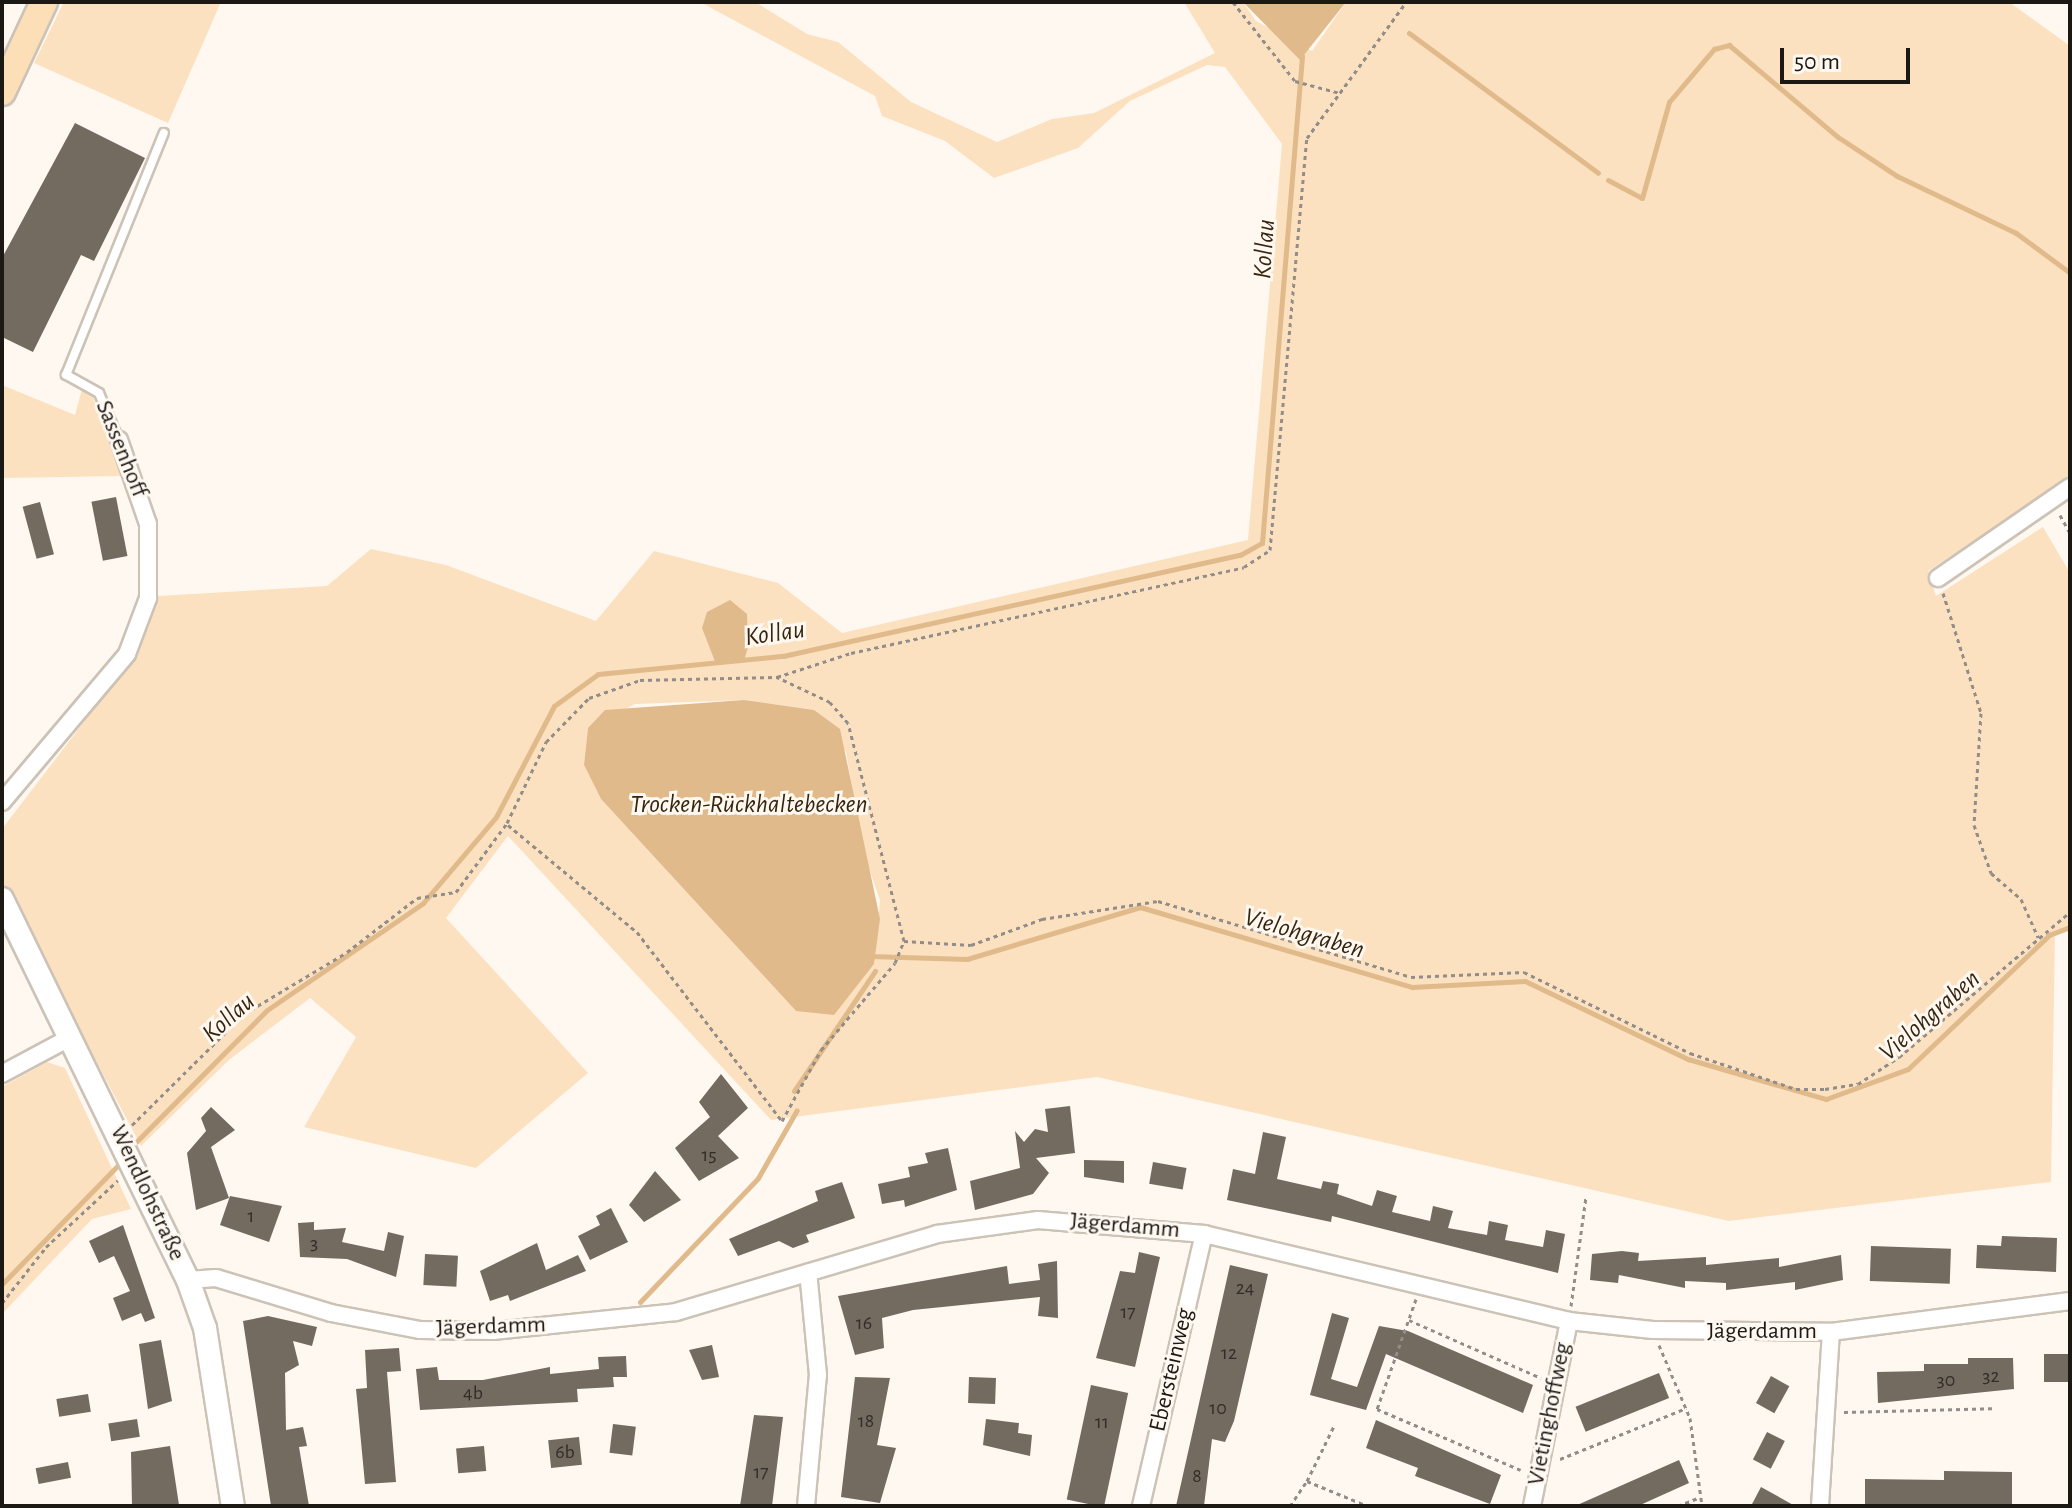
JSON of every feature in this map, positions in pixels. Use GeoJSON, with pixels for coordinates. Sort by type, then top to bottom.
{"type":"FeatureCollection","features":[{"type":"Feature","properties":{"kind":"main road"},"geometry":{"type":"LineString","coordinates":[[2,92],[44,2]]}},
{"type":"Feature","properties":{"kind":"street","name":"Sassenhoff"},"geometry":{"type":"LineString","coordinates":[[2,802],[127,654],[148,598],[148,524],[119,440]]}},
{"type":"Feature","properties":{"kind":"street"},"geometry":{"type":"LineString","coordinates":[[1938,578],[2070,487]]}},
{"type":"Feature","properties":{"kind":"street","name":"Wendlohstraße"},"geometry":{"type":"LineString","coordinates":[[2,899],[135,1163],[188,1280],[205,1328],[233,1506]]}},
{"type":"Feature","properties":{"kind":"street"},"geometry":{"type":"LineString","coordinates":[[2,1074],[71,1037]]}},
{"type":"Feature","properties":{"kind":"street","name":"Jägerdamm"},"geometry":{"type":"LineString","coordinates":[[188,1280],[216,1278],[331,1313],[420,1330],[493,1331],[676,1312],[937,1234],[1038,1220],[1204,1234],[1420,1288],[1569,1321],[1653,1330],[1831,1332],[2070,1301]]}},
{"type":"Feature","properties":{"kind":"street","name":"Ebersteinweg"},"geometry":{"type":"LineString","coordinates":[[1141,1506],[1204,1234]]}},
{"type":"Feature","properties":{"kind":"street"},"geometry":{"type":"LineString","coordinates":[[806,1506],[818,1375],[808,1272]]}},
{"type":"Feature","properties":{"kind":"street","name":"Vietinghoffweg"},"geometry":{"type":"LineString","coordinates":[[1532,1506],[1569,1321]]}},
{"type":"Feature","properties":{"kind":"street"},"geometry":{"type":"LineString","coordinates":[[1820,1506],[1831,1332]]}},
{"type":"Feature","properties":{"kind":"lane","name":"Sassenhoff"},"geometry":{"type":"LineString","coordinates":[[119,440],[99,393],[66,375],[164,133]]}},
{"type":"Feature","properties":{"kind":"path"},"geometry":{"type":"LineString","coordinates":[[1233,2],[1295,81],[1310,90],[1340,93]]}},
{"type":"Feature","properties":{"kind":"path"},"geometry":{"type":"LineString","coordinates":[[121,1137],[244,1014],[424,896],[456,892],[507,823],[546,742],[589,698],[640,680],[777,677],[851,653],[1244,567],[1270,550],[1307,138],[1406,2]]}},
{"type":"Feature","properties":{"kind":"path"},"geometry":{"type":"LineString","coordinates":[[2053,501],[2070,533]]}},
{"type":"Feature","properties":{"kind":"path"},"geometry":{"type":"LineString","coordinates":[[1938,578],[1981,713],[1974,825],[1991,873],[2021,899],[2038,937]]}},
{"type":"Feature","properties":{"kind":"path"},"geometry":{"type":"LineString","coordinates":[[507,823],[637,932],[782,1121],[821,1050],[895,963],[904,941],[848,723],[830,702],[777,677]]}},
{"type":"Feature","properties":{"kind":"path"},"geometry":{"type":"LineString","coordinates":[[904,941],[971,945],[1042,919],[1158,901],[1411,977],[1524,972],[1690,1053],[1796,1089],[1825,1089],[1858,1084],[1899,1057],[2070,912]]}},
{"type":"Feature","properties":{"kind":"path"},"geometry":{"type":"LineString","coordinates":[[2,1303],[46,1247],[135,1163]]}},
{"type":"Feature","properties":{"kind":"path"},"geometry":{"type":"LineString","coordinates":[[1569,1321],[1586,1197]]}},
{"type":"Feature","properties":{"kind":"path"},"geometry":{"type":"LineString","coordinates":[[1420,1288],[1377,1409],[1538,1472],[1686,1408]]}},
{"type":"Feature","properties":{"kind":"path"},"geometry":{"type":"LineString","coordinates":[[1409,1320],[1557,1386]]}},
{"type":"Feature","properties":{"kind":"path"},"geometry":{"type":"LineString","coordinates":[[1653,1330],[1686,1408],[1702,1506]]}},
{"type":"Feature","properties":{"kind":"path"},"geometry":{"type":"LineString","coordinates":[[1826,1412],[1992,1408]]}},
{"type":"Feature","properties":{"kind":"path"},"geometry":{"type":"LineString","coordinates":[[1290,1506],[1307,1481],[1334,1426]]}},
{"type":"Feature","properties":{"kind":"path"},"geometry":{"type":"LineString","coordinates":[[1307,1481],[1368,1506]]}},
{"type":"Feature","properties":{"kind":"path"},"geometry":{"type":"LineString","coordinates":[[1678,1506],[1700,1497]]}},
{"type":"Feature","properties":{"kind":"shaded area"},"geometry":{"type":"Polygon","coordinates":[[[64,2],[221,2],[168,123],[34,63],[64,2]]]}},
{"type":"Feature","properties":{"kind":"shaded area"},"geometry":{"type":"Polygon","coordinates":[[[700,2],[755,2],[807,34],[838,42],[911,102],[997,142],[1052,119],[1094,113],[1215,53],[1184,2],[1243,2],[1256,21],[1312,51],[1346,2],[2009,2],[2070,46],[2070,479],[1928,571],[1936,596],[2043,527],[2070,573],[2070,931],[2055,931],[2051,1182],[1729,1221],[1097,1077],[771,1120],[508,836],[446,918],[588,1073],[476,1168],[304,1127],[356,1037],[310,998],[229,1060],[141,1146],[2,883],[2,829],[132,659],[158,596],[327,586],[371,549],[446,565],[596,621],[654,551],[778,583],[842,633],[1248,540],[1282,144],[1225,67],[1207,65],[1130,101],[1078,148],[994,178],[945,141],[882,116],[875,96],[700,2]],[[744,700],[635,704],[588,728],[584,765],[601,799],[796,1011],[874,964],[880,900],[864,854],[846,752],[814,710],[744,700]]]}},
{"type":"Feature","properties":{"kind":"shaded area"},"geometry":{"type":"Polygon","coordinates":[[[85,378],[125,476],[2,478],[2,385],[75,415],[85,378]]]}},
{"type":"Feature","properties":{"kind":"shaded area"},"geometry":{"type":"Polygon","coordinates":[[[47,1062],[65,1068],[131,1209],[92,1219],[2,1314],[2,1087],[47,1062]]]}},
{"type":"Feature","properties":{"kind":"water"},"geometry":{"type":"Polygon","coordinates":[[[1243,2],[1346,2],[1300,60],[1243,2]]]}},
{"type":"Feature","properties":{"kind":"water"},"geometry":{"type":"Polygon","coordinates":[[[730,600],[747,614],[748,647],[744,661],[716,664],[702,628],[707,612],[730,600]]]}},
{"type":"Feature","properties":{"kind":"water","name":"Trocken-Rückhaltebecken"},"geometry":{"type":"Polygon","coordinates":[[[744,700],[814,710],[840,729],[880,919],[874,964],[834,1015],[796,1011],[601,799],[584,765],[588,728],[605,710],[744,700]]]}},
{"type":"Feature","properties":{"kind":"building"},"geometry":{"type":"Polygon","coordinates":[[[75,123],[145,158],[94,261],[81,255],[33,352],[2,337],[2,258],[75,123]]]}},
{"type":"Feature","properties":{"kind":"building"},"geometry":{"type":"Polygon","coordinates":[[[116,497],[127,556],[103,561],[91,502],[116,497]]]}},
{"type":"Feature","properties":{"kind":"building"},"geometry":{"type":"Polygon","coordinates":[[[40,502],[54,554],[37,559],[23,507],[40,502]]]}},
{"type":"Feature","properties":{"kind":"building"},"geometry":{"type":"Polygon","coordinates":[[[721,1074],[748,1108],[718,1136],[739,1158],[699,1181],[675,1148],[710,1117],[699,1102],[721,1074]]]}},
{"type":"Feature","properties":{"kind":"building"},"geometry":{"type":"Polygon","coordinates":[[[1070,1106],[1075,1153],[1036,1158],[1049,1173],[1033,1194],[975,1210],[970,1181],[1020,1168],[1015,1131],[1024,1142],[1035,1129],[1048,1132],[1045,1109],[1070,1106]]]}},
{"type":"Feature","properties":{"kind":"building"},"geometry":{"type":"Polygon","coordinates":[[[211,1107],[235,1130],[211,1147],[229,1198],[196,1210],[187,1153],[206,1131],[201,1118],[211,1107]]]}},
{"type":"Feature","properties":{"kind":"building"},"geometry":{"type":"Polygon","coordinates":[[[1263,1132],[1286,1137],[1277,1179],[1321,1189],[1323,1181],[1339,1184],[1337,1194],[1372,1206],[1377,1190],[1397,1196],[1392,1212],[1430,1221],[1433,1206],[1453,1211],[1448,1228],[1487,1235],[1489,1221],[1508,1225],[1505,1240],[1543,1247],[1546,1230],[1565,1234],[1558,1273],[1332,1216],[1331,1222],[1227,1200],[1233,1169],[1255,1174],[1263,1132]]]}},
{"type":"Feature","properties":{"kind":"building"},"geometry":{"type":"Polygon","coordinates":[[[948,1148],[957,1190],[905,1207],[904,1200],[882,1204],[878,1184],[910,1177],[908,1167],[928,1163],[925,1153],[948,1148]]]}},
{"type":"Feature","properties":{"kind":"building"},"geometry":{"type":"Polygon","coordinates":[[[1084,1160],[1124,1161],[1124,1183],[1084,1177],[1084,1160]]]}},
{"type":"Feature","properties":{"kind":"building"},"geometry":{"type":"Polygon","coordinates":[[[1153,1162],[1186,1168],[1183,1190],[1149,1184],[1153,1162]]]}},
{"type":"Feature","properties":{"kind":"building"},"geometry":{"type":"Polygon","coordinates":[[[655,1171],[681,1200],[644,1222],[629,1205],[655,1171]]]}},
{"type":"Feature","properties":{"kind":"building"},"geometry":{"type":"Polygon","coordinates":[[[842,1182],[855,1218],[806,1235],[809,1242],[793,1248],[779,1241],[738,1256],[729,1239],[818,1201],[815,1191],[842,1182]]]}},
{"type":"Feature","properties":{"kind":"building"},"geometry":{"type":"Polygon","coordinates":[[[230,1196],[282,1206],[269,1242],[220,1225],[230,1196]]]}},
{"type":"Feature","properties":{"kind":"building"},"geometry":{"type":"Polygon","coordinates":[[[611,1208],[628,1242],[590,1260],[578,1236],[600,1225],[596,1216],[611,1208]]]}},
{"type":"Feature","properties":{"kind":"building"},"geometry":{"type":"Polygon","coordinates":[[[314,1222],[314,1230],[346,1228],[342,1242],[384,1251],[388,1232],[404,1236],[396,1277],[347,1259],[300,1257],[298,1223],[314,1222]]]}},
{"type":"Feature","properties":{"kind":"building"},"geometry":{"type":"Polygon","coordinates":[[[123,1225],[155,1318],[145,1322],[141,1313],[122,1321],[113,1298],[130,1291],[114,1256],[99,1263],[89,1241],[123,1225]]]}},
{"type":"Feature","properties":{"kind":"building"},"geometry":{"type":"Polygon","coordinates":[[[2002,1236],[2057,1238],[2056,1272],[1976,1268],[1977,1245],[2001,1246],[2002,1236]]]}},
{"type":"Feature","properties":{"kind":"building"},"geometry":{"type":"Polygon","coordinates":[[[537,1243],[546,1270],[578,1255],[586,1271],[510,1301],[508,1295],[490,1301],[480,1271],[537,1243]]]}},
{"type":"Feature","properties":{"kind":"building"},"geometry":{"type":"Polygon","coordinates":[[[1871,1246],[1951,1249],[1950,1284],[1870,1281],[1871,1246]]]}},
{"type":"Feature","properties":{"kind":"building"},"geometry":{"type":"Polygon","coordinates":[[[1139,1252],[1160,1257],[1135,1367],[1096,1358],[1120,1271],[1135,1273],[1139,1252]]]}},
{"type":"Feature","properties":{"kind":"building"},"geometry":{"type":"Polygon","coordinates":[[[1639,1253],[1638,1261],[1706,1257],[1706,1265],[1779,1258],[1779,1267],[1841,1255],[1843,1280],[1795,1290],[1795,1282],[1726,1290],[1726,1283],[1685,1281],[1685,1288],[1619,1275],[1618,1283],[1590,1280],[1592,1254],[1639,1253]]]}},
{"type":"Feature","properties":{"kind":"building"},"geometry":{"type":"Polygon","coordinates":[[[425,1254],[458,1256],[456,1287],[423,1285],[425,1254]]]}},
{"type":"Feature","properties":{"kind":"building"},"geometry":{"type":"Polygon","coordinates":[[[1057,1261],[1058,1318],[1038,1316],[1040,1297],[913,1310],[882,1318],[884,1348],[855,1355],[838,1296],[1007,1266],[1009,1284],[1040,1280],[1038,1264],[1057,1261]]]}},
{"type":"Feature","properties":{"kind":"building"},"geometry":{"type":"Polygon","coordinates":[[[1230,1265],[1268,1274],[1234,1421],[1225,1442],[1212,1439],[1204,1506],[1176,1506],[1230,1265]]]}},
{"type":"Feature","properties":{"kind":"building"},"geometry":{"type":"Polygon","coordinates":[[[1332,1313],[1349,1318],[1331,1379],[1357,1387],[1379,1326],[1408,1331],[1533,1385],[1523,1413],[1386,1354],[1366,1410],[1310,1395],[1332,1313]]]}},
{"type":"Feature","properties":{"kind":"building"},"geometry":{"type":"Polygon","coordinates":[[[268,1316],[317,1327],[312,1346],[293,1341],[299,1365],[285,1373],[286,1430],[303,1427],[307,1446],[299,1447],[309,1506],[271,1506],[243,1321],[268,1316]]]}},
{"type":"Feature","properties":{"kind":"building"},"geometry":{"type":"Polygon","coordinates":[[[161,1340],[172,1401],[148,1409],[139,1344],[161,1340]]]}},
{"type":"Feature","properties":{"kind":"building"},"geometry":{"type":"Polygon","coordinates":[[[712,1345],[719,1377],[702,1380],[689,1350],[712,1345]]]}},
{"type":"Feature","properties":{"kind":"building"},"geometry":{"type":"Polygon","coordinates":[[[399,1348],[401,1371],[387,1372],[396,1482],[365,1484],[356,1389],[367,1388],[365,1350],[399,1348]]]}},
{"type":"Feature","properties":{"kind":"building"},"geometry":{"type":"Polygon","coordinates":[[[2044,1354],[2070,1354],[2070,1382],[2044,1382],[2044,1354]]]}},
{"type":"Feature","properties":{"kind":"building"},"geometry":{"type":"Polygon","coordinates":[[[626,1356],[627,1377],[613,1377],[614,1387],[577,1389],[578,1402],[420,1410],[416,1369],[437,1367],[439,1380],[483,1380],[550,1367],[550,1374],[599,1369],[598,1357],[626,1356]]]}},
{"type":"Feature","properties":{"kind":"building"},"geometry":{"type":"Polygon","coordinates":[[[1968,1358],[2013,1358],[2014,1389],[1878,1403],[1877,1372],[1924,1371],[1924,1364],[1968,1364],[1968,1358]]]}},
{"type":"Feature","properties":{"kind":"building"},"geometry":{"type":"Polygon","coordinates":[[[1659,1373],[1669,1398],[1586,1432],[1576,1407],[1659,1373]]]}},
{"type":"Feature","properties":{"kind":"building"},"geometry":{"type":"Polygon","coordinates":[[[1771,1376],[1789,1386],[1774,1413],[1756,1403],[1771,1376]]]}},
{"type":"Feature","properties":{"kind":"building"},"geometry":{"type":"Polygon","coordinates":[[[855,1377],[890,1378],[877,1445],[896,1448],[880,1503],[841,1497],[855,1377]]]}},
{"type":"Feature","properties":{"kind":"building"},"geometry":{"type":"Polygon","coordinates":[[[969,1377],[996,1378],[995,1404],[968,1403],[969,1377]]]}},
{"type":"Feature","properties":{"kind":"building"},"geometry":{"type":"Polygon","coordinates":[[[1091,1385],[1128,1393],[1104,1506],[1067,1499],[1091,1385]]]}},
{"type":"Feature","properties":{"kind":"building"},"geometry":{"type":"Polygon","coordinates":[[[88,1394],[91,1412],[59,1417],[56,1399],[88,1394]]]}},
{"type":"Feature","properties":{"kind":"building"},"geometry":{"type":"Polygon","coordinates":[[[754,1415],[783,1417],[772,1506],[740,1506],[754,1415]]]}},
{"type":"Feature","properties":{"kind":"building"},"geometry":{"type":"Polygon","coordinates":[[[137,1419],[140,1437],[111,1441],[108,1424],[137,1419]]]}},
{"type":"Feature","properties":{"kind":"building"},"geometry":{"type":"Polygon","coordinates":[[[986,1419],[1019,1423],[1018,1433],[1032,1435],[1030,1456],[983,1445],[986,1419]]]}},
{"type":"Feature","properties":{"kind":"building"},"geometry":{"type":"Polygon","coordinates":[[[1376,1420],[1501,1475],[1490,1504],[1415,1476],[1418,1468],[1366,1448],[1376,1420]]]}},
{"type":"Feature","properties":{"kind":"building"},"geometry":{"type":"Polygon","coordinates":[[[613,1424],[636,1427],[632,1456],[609,1453],[613,1424]]]}},
{"type":"Feature","properties":{"kind":"building"},"geometry":{"type":"Polygon","coordinates":[[[1767,1432],[1785,1441],[1771,1469],[1753,1460],[1767,1432]]]}},
{"type":"Feature","properties":{"kind":"building"},"geometry":{"type":"Polygon","coordinates":[[[579,1437],[582,1465],[551,1468],[548,1440],[579,1437]]]}},
{"type":"Feature","properties":{"kind":"building"},"geometry":{"type":"Polygon","coordinates":[[[170,1446],[179,1505],[132,1506],[131,1452],[170,1446]]]}},
{"type":"Feature","properties":{"kind":"building"},"geometry":{"type":"Polygon","coordinates":[[[484,1446],[486,1471],[458,1473],[456,1448],[484,1446]]]}},
{"type":"Feature","properties":{"kind":"building"},"geometry":{"type":"Polygon","coordinates":[[[1679,1460],[1689,1483],[1638,1506],[1575,1506],[1679,1460]]]}},
{"type":"Feature","properties":{"kind":"building"},"geometry":{"type":"Polygon","coordinates":[[[68,1462],[71,1478],[39,1484],[36,1468],[68,1462]]]}},
{"type":"Feature","properties":{"kind":"building"},"geometry":{"type":"Polygon","coordinates":[[[1944,1471],[2012,1472],[2012,1504],[1865,1506],[1865,1479],[1944,1480],[1944,1471]]]}},
{"type":"Feature","properties":{"kind":"building"},"geometry":{"type":"Polygon","coordinates":[[[1761,1487],[1795,1506],[1751,1506],[1761,1487]]]}},
{"type":"Feature","properties":{"kind":"waterway"},"geometry":{"type":"LineString","coordinates":[[1409,33],[1598,173]]}},
{"type":"Feature","properties":{"kind":"waterway"},"geometry":{"type":"LineString","coordinates":[[1608,180],[1642,198],[1669,102],[1714,49],[1729,45],[1838,137],[1897,176],[2016,233],[2070,273]]}},
{"type":"Feature","properties":{"kind":"waterway","name":"Kollau"},"geometry":{"type":"LineString","coordinates":[[130,1148],[267,1010],[423,903],[496,817],[554,706],[598,674],[783,656],[1240,555],[1262,543],[1302,56]]}},
{"type":"Feature","properties":{"kind":"waterway","name":"Vielohgraben"},"geometry":{"type":"LineString","coordinates":[[870,956],[967,959],[1140,907],[1412,987],[1525,981],[1688,1059],[1826,1099],[1908,1069],[2049,935],[2070,927]]}},
{"type":"Feature","properties":{"kind":"waterway"},"geometry":{"type":"LineString","coordinates":[[794,1091],[875,971]]}},
{"type":"Feature","properties":{"kind":"waterway"},"geometry":{"type":"LineString","coordinates":[[640,1302],[758,1178],[797,1110]]}},
{"type":"Feature","properties":{"kind":"waterway","name":"Kollau"},"geometry":{"type":"LineString","coordinates":[[2,1284],[123,1160]]}}]}
